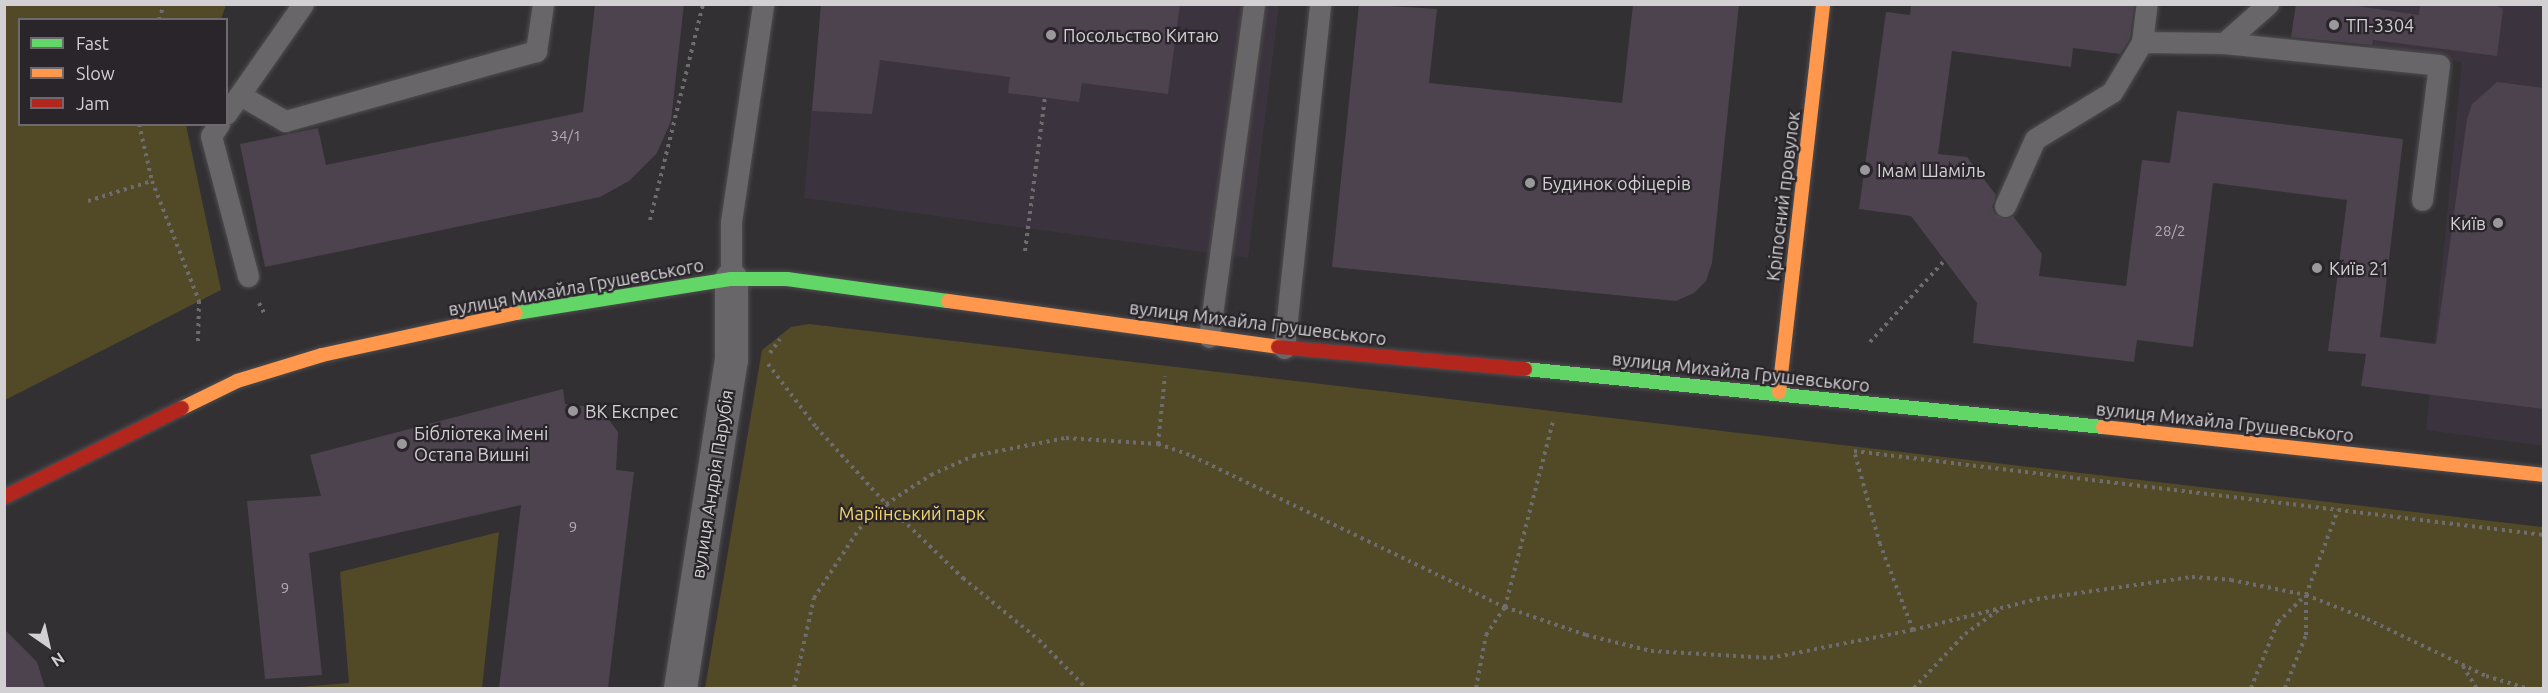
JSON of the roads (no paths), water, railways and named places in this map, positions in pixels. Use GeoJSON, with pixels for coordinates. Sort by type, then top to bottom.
{"type":"FeatureCollection","features":[{"type":"Feature","properties":{"kind":"main road","name":"Кріпосний провулок"},"geometry":{"type":"LineString","coordinates":[[1779,392],[1823,4]]}},
{"type":"Feature","properties":{"kind":"main road","name":"вулиця Михайла Грушевського"},"geometry":{"type":"LineString","coordinates":[[4,497],[237,381],[311,359],[545,307],[731,279],[787,279],[1284,348],[1779,392],[2544,475]]}},
{"type":"Feature","properties":{"kind":"street","name":"вулиця Андрія Парубія"},"geometry":{"type":"LineString","coordinates":[[680,688],[731,360],[731,279]]}},
{"type":"Feature","properties":{"kind":"lane"},"geometry":{"type":"LineString","coordinates":[[228,111],[303,4]]}},
{"type":"Feature","properties":{"kind":"lane"},"geometry":{"type":"LineString","coordinates":[[240,95],[285,122],[536,51],[543,4]]}},
{"type":"Feature","properties":{"kind":"lane"},"geometry":{"type":"LineString","coordinates":[[731,279],[731,222],[762,4]]}},
{"type":"Feature","properties":{"kind":"lane"},"geometry":{"type":"LineString","coordinates":[[1209,337],[1254,4]]}},
{"type":"Feature","properties":{"kind":"lane"},"geometry":{"type":"LineString","coordinates":[[1284,348],[1320,4]]}},
{"type":"Feature","properties":{"kind":"lane"},"geometry":{"type":"LineString","coordinates":[[2005,206],[2035,139],[2112,92],[2142,42],[2147,4]]}},
{"type":"Feature","properties":{"kind":"lane"},"geometry":{"type":"LineString","coordinates":[[2224,43],[2268,4]]}},
{"type":"Feature","properties":{"kind":"lane"},"geometry":{"type":"LineString","coordinates":[[2142,42],[2224,43],[2439,65],[2422,200]]}},
{"type":"Feature","properties":{"kind":"lane"},"geometry":{"type":"LineString","coordinates":[[218,126],[211,136],[248,276]]}},
{"type":"Feature","properties":{"kind":"place","name":"ТП-3304"},"geometry":{"type":"Point","coordinates":[2334,25]}},
{"type":"Feature","properties":{"kind":"place","name":"Посольство Китаю"},"geometry":{"type":"Point","coordinates":[1051,35]}},
{"type":"Feature","properties":{"kind":"place","name":"Імам Шаміль"},"geometry":{"type":"Point","coordinates":[1865,170]}},
{"type":"Feature","properties":{"kind":"place","name":"Будинок офіцерів"},"geometry":{"type":"Point","coordinates":[1530,183]}},
{"type":"Feature","properties":{"kind":"place","name":"Київ"},"geometry":{"type":"Point","coordinates":[2498,223]}},
{"type":"Feature","properties":{"kind":"place","name":"Київ 21"},"geometry":{"type":"Point","coordinates":[2317,268]}},
{"type":"Feature","properties":{"kind":"place","name":"ВК Експрес"},"geometry":{"type":"Point","coordinates":[573,411]}},
{"type":"Feature","properties":{"kind":"place","name":"Бібліотека імені Остапа Вишні"},"geometry":{"type":"Point","coordinates":[402,444]}},
{"type":"Feature","properties":{"kind":"park label","name":"Маріїнський парк"},"geometry":{"type":"Point","coordinates":[912,513]}}]}
